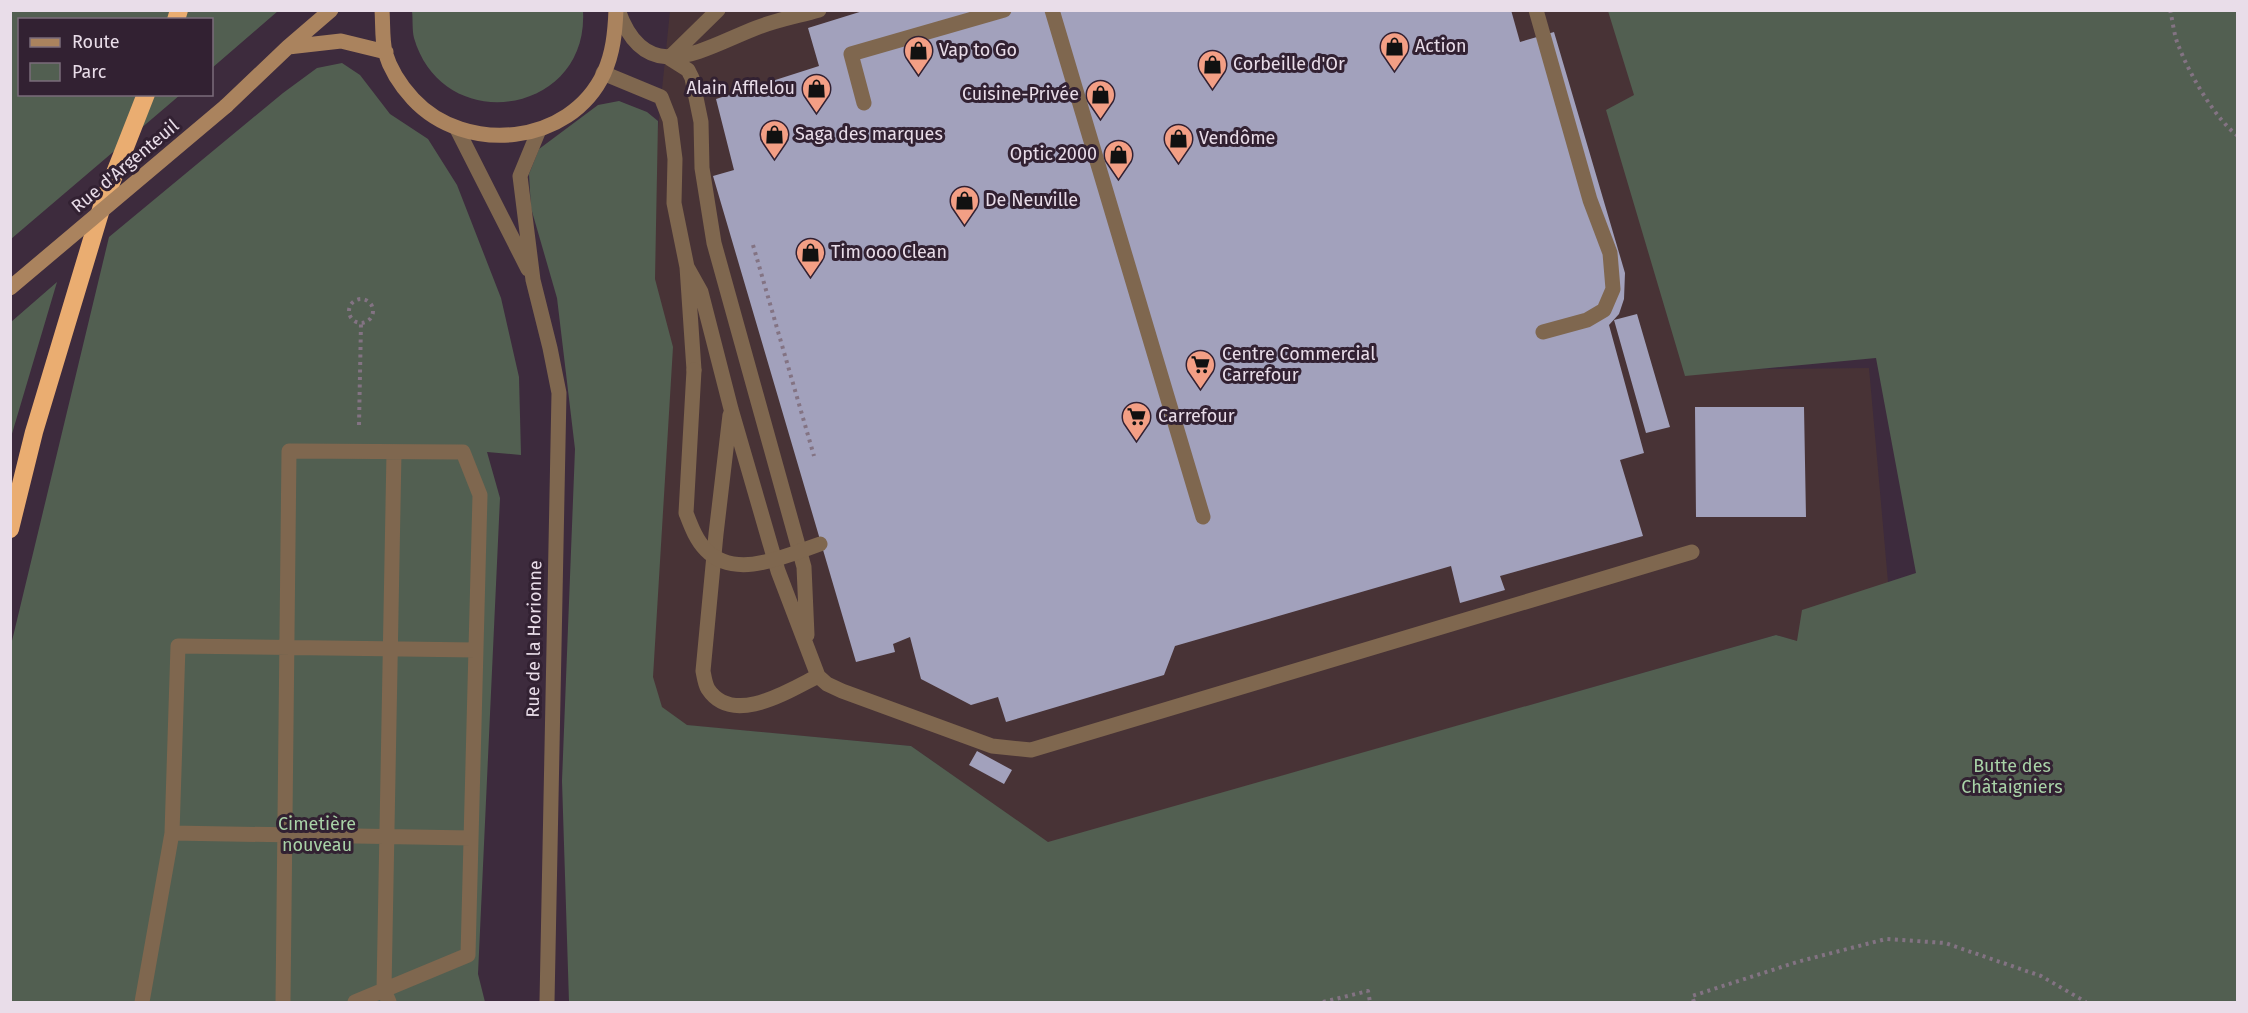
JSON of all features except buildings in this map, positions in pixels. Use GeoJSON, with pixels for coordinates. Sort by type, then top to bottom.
{"type":"FeatureCollection","features":[{"type":"Feature","properties":{"kind":"highway"},"geometry":{"type":"LineString","coordinates":[[10,529],[33,432],[102,206],[145,96]]}},
{"type":"Feature","properties":{"kind":"street","name":"Rue d'Argenteuil"},"geometry":{"type":"LineString","coordinates":[[10,288],[226,106],[331,10]]}},
{"type":"Feature","properties":{"kind":"street"},"geometry":{"type":"LineString","coordinates":[[382,10],[386,52],[401,85],[425,112],[457,129],[498,137],[539,130],[558,121],[592,92],[603,74],[615,40],[617,10]]}},
{"type":"Feature","properties":{"kind":"street"},"geometry":{"type":"LineString","coordinates":[[617,10],[630,38],[642,49],[669,58],[688,70],[692,78],[702,129],[702,168],[717,256],[804,567],[808,647]]}},
{"type":"Feature","properties":{"kind":"street"},"geometry":{"type":"LineString","coordinates":[[669,58],[718,10]]}},
{"type":"Feature","properties":{"kind":"street"},"geometry":{"type":"LineString","coordinates":[[669,58],[694,55],[758,27],[819,10]]}},
{"type":"Feature","properties":{"kind":"street"},"geometry":{"type":"LineString","coordinates":[[864,104],[851,54],[1004,10]]}},
{"type":"Feature","properties":{"kind":"street"},"geometry":{"type":"LineString","coordinates":[[1052,10],[1203,517]]}},
{"type":"Feature","properties":{"kind":"street"},"geometry":{"type":"LineString","coordinates":[[1536,10],[1590,200],[1610,253],[1613,289],[1604,310],[1587,320],[1543,332]]}},
{"type":"Feature","properties":{"kind":"street"},"geometry":{"type":"LineString","coordinates":[[288,47],[341,41],[386,52]]}},
{"type":"Feature","properties":{"kind":"street"},"geometry":{"type":"LineString","coordinates":[[603,74],[661,97],[670,120],[675,159],[674,202],[687,267],[694,370],[687,513],[693,531],[706,551],[725,562],[745,565],[763,562],[820,544]]}},
{"type":"Feature","properties":{"kind":"street","name":"Rue de la Horionne"},"geometry":{"type":"LineString","coordinates":[[457,129],[533,280]]}},
{"type":"Feature","properties":{"kind":"street","name":"Rue de la Horionne"},"geometry":{"type":"LineString","coordinates":[[539,130],[520,176],[533,280],[550,348],[558,393],[547,1002]]}},
{"type":"Feature","properties":{"kind":"street"},"geometry":{"type":"LineString","coordinates":[[687,267],[701,292],[730,409],[778,572],[818,676],[827,684],[842,691],[992,746],[1031,750],[1692,552]]}},
{"type":"Feature","properties":{"kind":"street"},"geometry":{"type":"LineString","coordinates":[[730,409],[703,671],[708,689],[722,702],[742,706],[781,696],[818,676]]}},
{"type":"Feature","properties":{"kind":"street"},"geometry":{"type":"LineString","coordinates":[[283,1002],[289,452],[463,452],[480,495],[468,955],[387,996],[355,1002]]}},
{"type":"Feature","properties":{"kind":"street"},"geometry":{"type":"LineString","coordinates":[[387,996],[387,837],[394,452]]}},
{"type":"Feature","properties":{"kind":"street"},"geometry":{"type":"LineString","coordinates":[[142,1002],[172,832],[178,646],[476,650]]}},
{"type":"Feature","properties":{"kind":"street"},"geometry":{"type":"LineString","coordinates":[[172,832],[471,838]]}},
{"type":"Feature","properties":{"kind":"path"},"geometry":{"type":"LineString","coordinates":[[2170,10],[2178,46],[2206,99],[2231,131],[2238,136]]}},
{"type":"Feature","properties":{"kind":"path"},"geometry":{"type":"LineString","coordinates":[[753,245],[814,456]]}},
{"type":"Feature","properties":{"kind":"path"},"geometry":{"type":"LineString","coordinates":[[361,300],[368,302],[372,307],[373,315],[368,321],[361,323],[354,321],[350,315],[350,308],[354,302],[361,300]]}},
{"type":"Feature","properties":{"kind":"path"},"geometry":{"type":"LineString","coordinates":[[358,452],[361,323]]}},
{"type":"Feature","properties":{"kind":"path"},"geometry":{"type":"LineString","coordinates":[[1694,1002],[1692,996],[1797,962],[1886,939],[1945,943],[2041,976],[2086,1002]]}},
{"type":"Feature","properties":{"kind":"path"},"geometry":{"type":"LineString","coordinates":[[1323,1002],[1368,991],[1370,1002]]}},
{"type":"Feature","properties":{"kind":"shaded area","name":"Centre Commercial Carrefour"},"geometry":{"type":"Polygon","coordinates":[[[670,11],[1632,11],[1700,370],[1869,368],[1896,672],[1776,635],[1048,843],[911,746],[608,718],[653,178],[670,11]]]}},
{"type":"Feature","properties":{"kind":"green space"},"geometry":{"type":"Polygon","coordinates":[[[11,11],[278,11],[213,67],[213,18],[18,18],[18,96],[179,96],[11,239],[11,11]]]}},
{"type":"Feature","properties":{"kind":"green space"},"geometry":{"type":"Polygon","coordinates":[[[412,11],[583,11],[579,46],[563,73],[540,92],[512,101],[482,101],[453,91],[430,70],[414,38],[412,11]]]}},
{"type":"Feature","properties":{"kind":"green space","name":"Butte des Châtaigniers"},"geometry":{"type":"Polygon","coordinates":[[[1608,11],[2237,11],[2237,1002],[569,1002],[562,781],[575,449],[557,298],[531,208],[529,174],[539,149],[598,105],[619,101],[647,112],[658,121],[655,279],[673,347],[653,677],[662,707],[687,725],[911,746],[1048,842],[1776,635],[1797,641],[1802,610],[1916,573],[1876,358],[1685,376],[1606,110],[1634,95],[1608,11]]]}},
{"type":"Feature","properties":{"kind":"green space","name":"Cimetière nouveau"},"geometry":{"type":"Polygon","coordinates":[[[342,63],[360,75],[390,114],[428,139],[457,185],[501,298],[519,377],[521,455],[487,452],[500,498],[478,974],[485,1002],[11,1002],[11,645],[109,237],[283,93],[317,68],[342,63]]]}},
{"type":"Feature","properties":{"kind":"green space"},"geometry":{"type":"Polygon","coordinates":[[[57,282],[11,437],[11,322],[57,282]]]}},
{"type":"Feature","properties":{"kind":"place","name":"Action"},"geometry":{"type":"Point","coordinates":[1394,72]}},
{"type":"Feature","properties":{"kind":"place","name":"Vap to Go"},"geometry":{"type":"Point","coordinates":[918,76]}},
{"type":"Feature","properties":{"kind":"place","name":"Corbeille d'Or"},"geometry":{"type":"Point","coordinates":[1212,90]}},
{"type":"Feature","properties":{"kind":"place","name":"Alain Afflelou"},"geometry":{"type":"Point","coordinates":[816,114]}},
{"type":"Feature","properties":{"kind":"place","name":"Cuisine-Privée"},"geometry":{"type":"Point","coordinates":[1100,120]}},
{"type":"Feature","properties":{"kind":"place","name":"Saga des marques"},"geometry":{"type":"Point","coordinates":[774,160]}},
{"type":"Feature","properties":{"kind":"place","name":"Vendôme"},"geometry":{"type":"Point","coordinates":[1178,164]}},
{"type":"Feature","properties":{"kind":"place","name":"Optic 2000"},"geometry":{"type":"Point","coordinates":[1118,180]}},
{"type":"Feature","properties":{"kind":"place","name":"De Neuville"},"geometry":{"type":"Point","coordinates":[964,226]}},
{"type":"Feature","properties":{"kind":"place","name":"Tim ooo Clean"},"geometry":{"type":"Point","coordinates":[810,278]}},
{"type":"Feature","properties":{"kind":"place","name":"Centre Commercial Carrefour"},"geometry":{"type":"Point","coordinates":[1201,390]}},
{"type":"Feature","properties":{"kind":"place","name":"Carrefour"},"geometry":{"type":"Point","coordinates":[1137,442]}}]}
